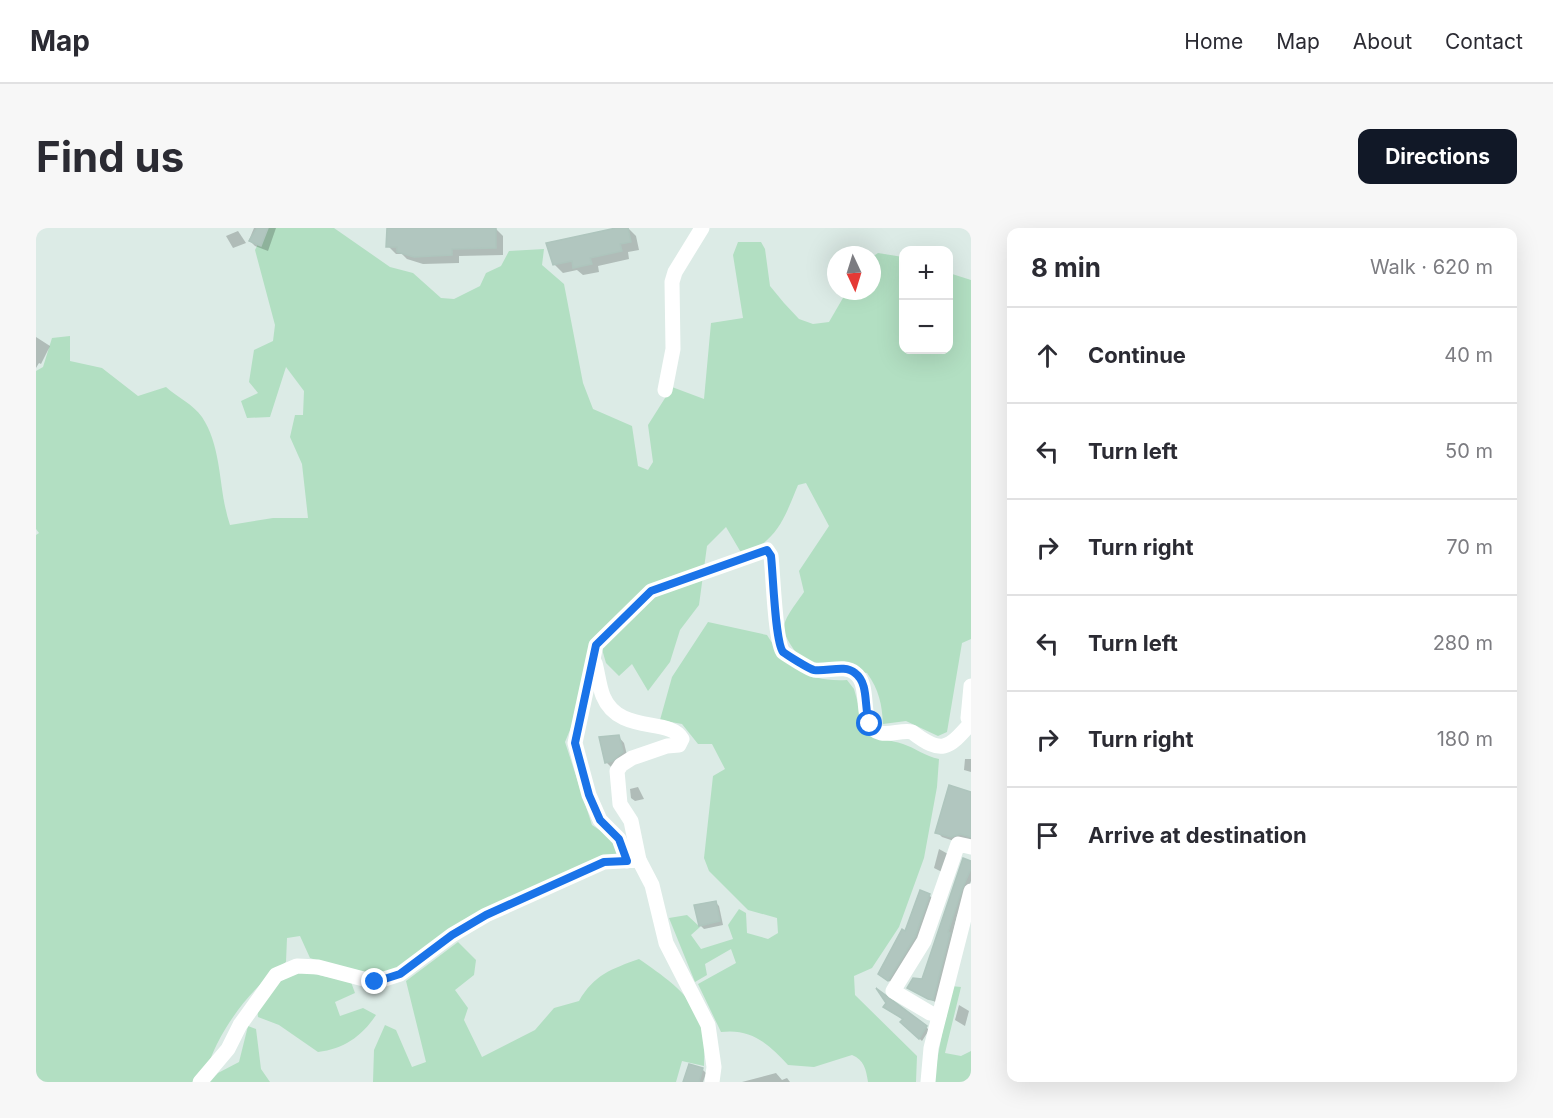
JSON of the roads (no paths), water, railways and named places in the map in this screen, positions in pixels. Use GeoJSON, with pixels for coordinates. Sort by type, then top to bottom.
{"type":"FeatureCollection","features":[{"type":"Feature","properties":{"kind":"street"},"geometry":{"type":"LineString","coordinates":[[665,390],[673,349],[672,282],[675,272],[702,228]]}},
{"type":"Feature","properties":{"kind":"street"},"geometry":{"type":"LineString","coordinates":[[712,1082],[714,1066],[708,1025],[666,943],[652,885],[619,839],[600,820],[589,795],[575,743],[596,645],[651,591],[767,550],[771,556],[779,638],[783,652],[808,668],[848,669],[855,672],[863,685],[866,716],[876,731],[883,734],[912,732],[929,745],[944,747],[954,742],[971,723],[968,718],[971,686]]}},
{"type":"Feature","properties":{"kind":"street"},"geometry":{"type":"LineString","coordinates":[[594,657],[603,696],[615,713],[628,720],[666,728],[679,734],[682,739],[679,745],[667,746],[632,758],[621,765],[617,771],[620,804],[631,821],[633,861]]}},
{"type":"Feature","properties":{"kind":"street"},"geometry":{"type":"LineString","coordinates":[[939,1015],[930,1013],[893,991],[924,941],[957,844],[971,848]]}},
{"type":"Feature","properties":{"kind":"street"},"geometry":{"type":"LineString","coordinates":[[200,1082],[228,1049],[240,1025],[276,975],[297,966],[318,967],[375,982],[400,974],[452,935],[486,915],[604,862],[633,861]]}},
{"type":"Feature","properties":{"kind":"street"},"geometry":{"type":"LineString","coordinates":[[928,1082],[939,1015],[967,917],[971,891]]}}]}
